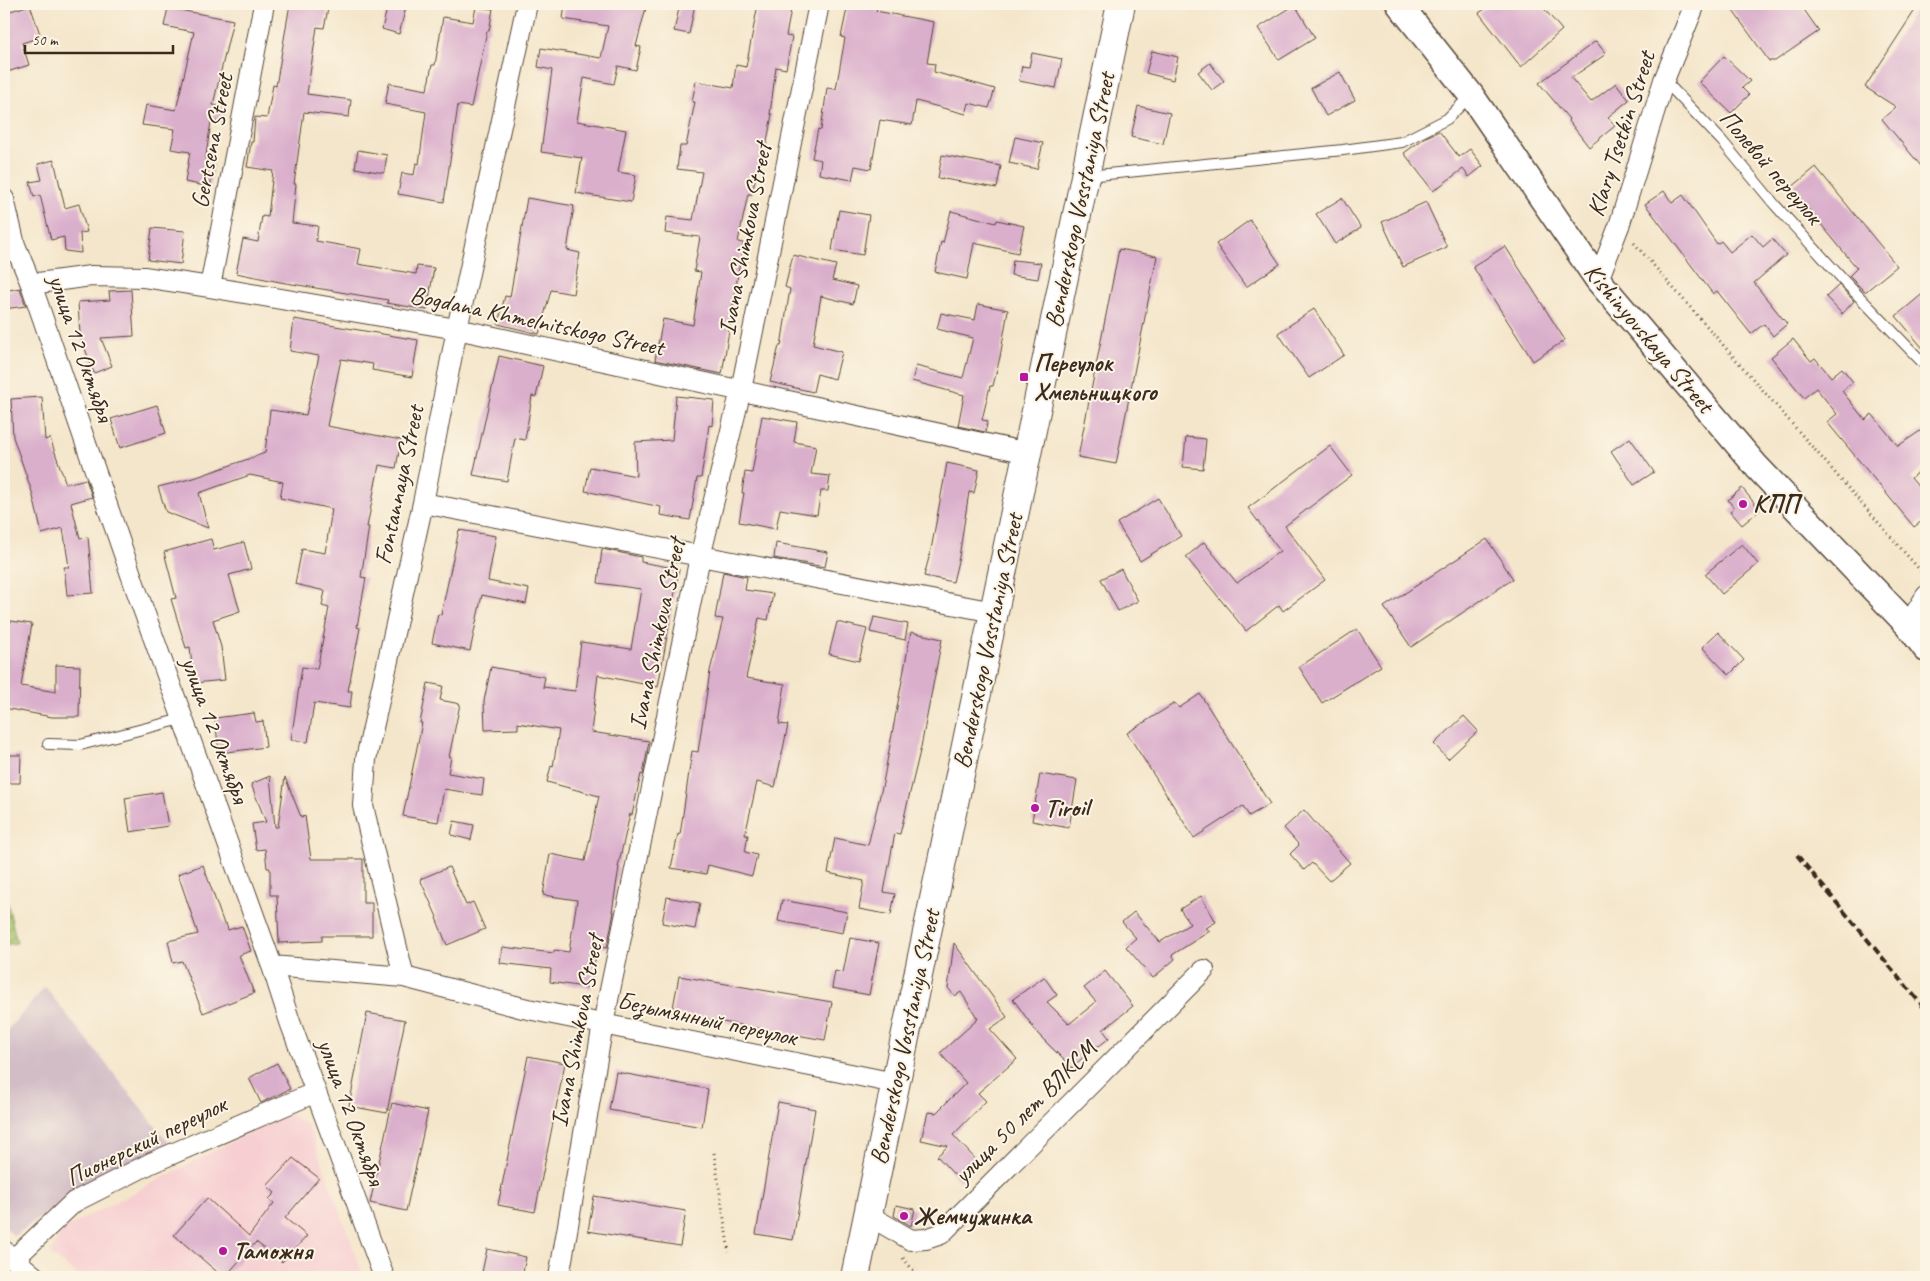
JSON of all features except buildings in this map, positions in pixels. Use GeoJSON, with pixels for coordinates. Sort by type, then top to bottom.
{"type":"FeatureCollection","features":[{"type":"Feature","properties":{"kind":"main road","name":"Benderskogo Vosstaniya Street"},"geometry":{"type":"LineString","coordinates":[[855,1277],[1121,4]]}},
{"type":"Feature","properties":{"kind":"street","name":"Gertsena Street"},"geometry":{"type":"LineString","coordinates":[[210,287],[264,4]]}},
{"type":"Feature","properties":{"kind":"street","name":"Fontannaya Street"},"geometry":{"type":"LineString","coordinates":[[404,977],[363,806],[366,759],[423,503],[457,329],[527,4]]}},
{"type":"Feature","properties":{"kind":"street","name":"Ivana Shimkova Street"},"geometry":{"type":"LineString","coordinates":[[559,1277],[602,1024],[700,557],[741,390],[820,4]]}},
{"type":"Feature","properties":{"kind":"street","name":"Kishinyovskaya Street"},"geometry":{"type":"LineString","coordinates":[[1399,4],[1471,95],[1598,280],[1757,467],[1908,625],[1926,649]]}},
{"type":"Feature","properties":{"kind":"street","name":"Klary Tsetkin Street"},"geometry":{"type":"LineString","coordinates":[[1598,280],[1619,226],[1664,80],[1695,4]]}},
{"type":"Feature","properties":{"kind":"street","name":"улица 12 Октября"},"geometry":{"type":"LineString","coordinates":[[4,199],[9,245],[31,284],[130,573],[384,1277]]}},
{"type":"Feature","properties":{"kind":"street","name":"Bogdana Khmelnitskogo Street"},"geometry":{"type":"LineString","coordinates":[[31,284],[91,276],[144,277],[210,287],[457,329],[1028,453]]}},
{"type":"Feature","properties":{"kind":"street"},"geometry":{"type":"LineString","coordinates":[[423,503],[994,612]]}},
{"type":"Feature","properties":{"kind":"street"},"geometry":{"type":"LineString","coordinates":[[1908,625],[1926,596]]}},
{"type":"Feature","properties":{"kind":"street","name":"Безымянный переулок"},"geometry":{"type":"LineString","coordinates":[[272,966],[404,977],[523,1008],[895,1083]]}},
{"type":"Feature","properties":{"kind":"street","name":"улица 50 лет ВЛКСМ"},"geometry":{"type":"LineString","coordinates":[[868,1215],[911,1240],[926,1239],[941,1234],[1204,970]]}},
{"type":"Feature","properties":{"kind":"street","name":"Пионерский переулок"},"geometry":{"type":"LineString","coordinates":[[9,1255],[74,1202],[152,1163],[316,1092]]}},
{"type":"Feature","properties":{"kind":"street"},"geometry":{"type":"LineString","coordinates":[[9,1255],[35,1277]]}},
{"type":"Feature","properties":{"kind":"lane","name":"Полевой переулок"},"geometry":{"type":"LineString","coordinates":[[1664,80],[1722,141],[1775,204],[1846,283],[1926,366]]}},
{"type":"Feature","properties":{"kind":"lane"},"geometry":{"type":"LineString","coordinates":[[1084,176],[1344,150],[1402,142],[1447,119],[1471,95]]}},
{"type":"Feature","properties":{"kind":"lane"},"geometry":{"type":"LineString","coordinates":[[48,744],[80,745],[182,718]]}},
{"type":"Feature","properties":{"kind":"path"},"geometry":{"type":"LineString","coordinates":[[1619,226],[1926,578]]}},
{"type":"Feature","properties":{"kind":"path"},"geometry":{"type":"LineString","coordinates":[[714,1153],[729,1252]]}},
{"type":"Feature","properties":{"kind":"shaded area"},"geometry":{"type":"Polygon","coordinates":[[[45,987],[172,1147],[73,1194],[14,1236],[4,1226],[4,1034],[45,987]]]}},
{"type":"Feature","properties":{"kind":"shaded area"},"geometry":{"type":"Polygon","coordinates":[[[288,1113],[308,1125],[364,1277],[80,1277],[50,1254],[63,1229],[288,1113]]]}},
{"type":"Feature","properties":{"kind":"green space"},"geometry":{"type":"Polygon","coordinates":[[[4,888],[17,943],[4,945],[4,888]]]}},
{"type":"Feature","properties":{"kind":"railway"},"geometry":{"type":"LineString","coordinates":[[1797,855],[1926,1010]]}},
{"type":"Feature","properties":{"kind":"place","name":"Переулок Хмельницкого"},"geometry":{"type":"Point","coordinates":[1024,377]}},
{"type":"Feature","properties":{"kind":"place","name":"КПП"},"geometry":{"type":"Point","coordinates":[1743,504]}},
{"type":"Feature","properties":{"kind":"place","name":"Tiroil"},"geometry":{"type":"Point","coordinates":[1035,808]}},
{"type":"Feature","properties":{"kind":"place","name":"Жемчужинка"},"geometry":{"type":"Point","coordinates":[904,1216]}},
{"type":"Feature","properties":{"kind":"place","name":"Таможня"},"geometry":{"type":"Point","coordinates":[223,1251]}}]}
